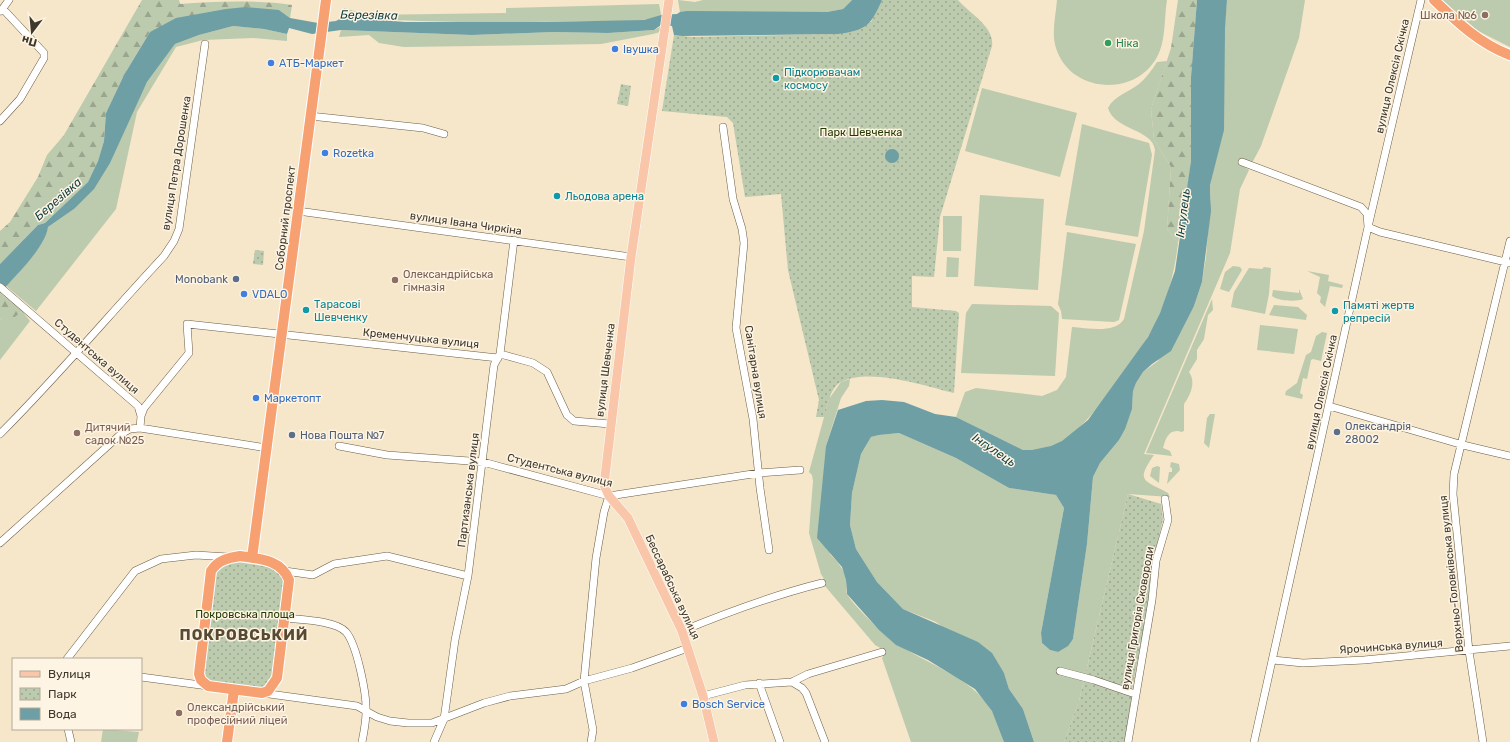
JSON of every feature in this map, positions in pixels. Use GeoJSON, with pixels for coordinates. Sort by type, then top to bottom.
{"type":"FeatureCollection","features":[{"type":"Feature","properties":{"kind":"highway"},"geometry":{"type":"LineString","coordinates":[[1434,0],[1477,38],[1510,55]]}},
{"type":"Feature","properties":{"kind":"highway","name":"Соборний проспект"},"geometry":{"type":"LineString","coordinates":[[252,558],[325,2]]}},
{"type":"Feature","properties":{"kind":"highway"},"geometry":{"type":"LineString","coordinates":[[240,556],[252,558],[265,560],[280,566],[286,571],[289,580],[277,678],[268,691],[262,693],[208,686],[201,680],[199,674],[211,571],[215,564],[230,557],[240,556]]}},
{"type":"Feature","properties":{"kind":"highway"},"geometry":{"type":"LineString","coordinates":[[227,742],[234,690]]}},
{"type":"Feature","properties":{"kind":"main road","name":"вулиця Шевченка"},"geometry":{"type":"LineString","coordinates":[[609,496],[604,485],[610,424],[631,257],[669,2]]}},
{"type":"Feature","properties":{"kind":"main road","name":"Бессарабська вулиця"},"geometry":{"type":"LineString","coordinates":[[609,496],[628,518],[682,631],[703,696],[714,742]]}},
{"type":"Feature","properties":{"kind":"street"},"geometry":{"type":"LineString","coordinates":[[0,121],[20,99],[44,58],[44,53],[1,11],[9,0]]}},
{"type":"Feature","properties":{"kind":"street","name":"вулиця Олексія Скічка"},"geometry":{"type":"LineString","coordinates":[[1254,742],[1368,227],[1421,0]]}},
{"type":"Feature","properties":{"kind":"street","name":"вулиця Петра Дорошенка"},"geometry":{"type":"LineString","coordinates":[[0,434],[44,389],[164,256],[174,241],[179,229],[205,44]]}},
{"type":"Feature","properties":{"kind":"street"},"geometry":{"type":"LineString","coordinates":[[310,116],[423,128],[444,134]]}},
{"type":"Feature","properties":{"kind":"street","name":"Санітарна вулиця"},"geometry":{"type":"LineString","coordinates":[[723,127],[733,199],[742,229],[744,243],[736,328],[753,419],[769,550]]}},
{"type":"Feature","properties":{"kind":"street"},"geometry":{"type":"LineString","coordinates":[[1242,162],[1361,207],[1367,214],[1368,227],[1380,232],[1508,263]]}},
{"type":"Feature","properties":{"kind":"street","name":"вулиця Івана Чиркіна"},"geometry":{"type":"LineString","coordinates":[[298,211],[631,257]]}},
{"type":"Feature","properties":{"kind":"street","name":"Партизанська вулиця"},"geometry":{"type":"LineString","coordinates":[[434,742],[444,718],[455,640],[468,576],[494,364],[499,356],[514,240]]}},
{"type":"Feature","properties":{"kind":"street","name":"Верхньо-Головківська вулиця"},"geometry":{"type":"LineString","coordinates":[[1483,742],[1470,651],[1453,505],[1454,474],[1463,445],[1508,263],[1510,241]]}},
{"type":"Feature","properties":{"kind":"street","name":"Студентська вулиця"},"geometry":{"type":"LineString","coordinates":[[0,287],[138,406],[141,416]]}},
{"type":"Feature","properties":{"kind":"street","name":"Кременчуцька вулиця"},"geometry":{"type":"LineString","coordinates":[[141,416],[148,403],[158,393],[189,353],[187,324],[499,356],[533,363],[546,372],[567,415],[574,421],[610,424]]}},
{"type":"Feature","properties":{"kind":"street"},"geometry":{"type":"LineString","coordinates":[[1329,406],[1463,445],[1510,456]]}},
{"type":"Feature","properties":{"kind":"street"},"geometry":{"type":"LineString","coordinates":[[140,428],[141,416]]}},
{"type":"Feature","properties":{"kind":"street"},"geometry":{"type":"LineString","coordinates":[[0,543],[121,434],[130,430],[140,428],[267,448]]}},
{"type":"Feature","properties":{"kind":"street","name":"Студентська вулиця"},"geometry":{"type":"LineString","coordinates":[[339,446],[387,455],[483,462],[609,496],[759,473],[800,470]]}},
{"type":"Feature","properties":{"kind":"street","name":"вулиця Шевченка"},"geometry":{"type":"LineString","coordinates":[[591,742],[593,730],[584,681],[596,558],[604,512],[609,496]]}},
{"type":"Feature","properties":{"kind":"street","name":"вулиця Григорія Сковороди"},"geometry":{"type":"LineString","coordinates":[[1128,742],[1134,694],[1152,600],[1156,561],[1168,520],[1165,499]]}},
{"type":"Feature","properties":{"kind":"street"},"geometry":{"type":"LineString","coordinates":[[68,658],[135,571],[161,559],[167,558],[196,555],[230,557]]}},
{"type":"Feature","properties":{"kind":"street"},"geometry":{"type":"LineString","coordinates":[[286,571],[313,575],[334,564],[387,556],[468,576]]}},
{"type":"Feature","properties":{"kind":"street"},"geometry":{"type":"LineString","coordinates":[[682,631],[728,612],[822,583]]}},
{"type":"Feature","properties":{"kind":"street"},"geometry":{"type":"LineString","coordinates":[[284,618],[330,623],[346,632],[357,655],[366,710],[362,742]]}},
{"type":"Feature","properties":{"kind":"street","name":"Ярочинська вулиця"},"geometry":{"type":"LineString","coordinates":[[1273,660],[1303,663],[1348,661],[1470,651],[1510,646]]}},
{"type":"Feature","properties":{"kind":"street"},"geometry":{"type":"LineString","coordinates":[[262,693],[357,706],[383,719],[408,723],[432,723],[484,703],[510,696],[566,688],[584,681],[632,668],[688,648]]}},
{"type":"Feature","properties":{"kind":"street"},"geometry":{"type":"LineString","coordinates":[[703,696],[745,684],[792,682],[808,674],[882,652]]}},
{"type":"Feature","properties":{"kind":"street"},"geometry":{"type":"LineString","coordinates":[[1060,671],[1094,680],[1134,694]]}},
{"type":"Feature","properties":{"kind":"street"},"geometry":{"type":"LineString","coordinates":[[142,677],[208,686]]}},
{"type":"Feature","properties":{"kind":"street"},"geometry":{"type":"LineString","coordinates":[[792,682],[806,693],[825,742]]}},
{"type":"Feature","properties":{"kind":"street"},"geometry":{"type":"LineString","coordinates":[[760,683],[780,742]]}},
{"type":"Feature","properties":{"kind":"street"},"geometry":{"type":"LineString","coordinates":[[68,730],[71,742]]}},
{"type":"Feature","properties":{"kind":"green space"},"geometry":{"type":"Polygon","coordinates":[[[142,0],[179,0],[180,4],[208,2],[266,2],[292,5],[290,18],[279,10],[150,32],[124,75],[106,113],[104,141],[98,161],[88,182],[45,223],[38,225],[0,264],[0,231],[10,222],[38,177],[47,155],[64,135],[142,0]]]}},
{"type":"Feature","properties":{"kind":"green space"},"geometry":{"type":"Polygon","coordinates":[[[678,0],[695,2],[703,0],[852,0],[843,9],[827,12],[680,12],[678,0]]]}},
{"type":"Feature","properties":{"kind":"green space","name":"Парк Шевченка"},"geometry":{"type":"Polygon","coordinates":[[[882,0],[958,0],[980,21],[990,33],[992,39],[992,46],[940,217],[934,277],[912,276],[912,307],[956,311],[959,313],[954,393],[898,379],[867,376],[853,378],[841,382],[834,388],[825,417],[816,417],[819,400],[788,270],[781,194],[745,197],[733,123],[727,117],[662,111],[674,35],[692,37],[838,34],[871,22],[882,0]]]}},
{"type":"Feature","properties":{"kind":"green space","name":"Ніка"},"geometry":{"type":"Polygon","coordinates":[[[1057,0],[1167,0],[1162,44],[1157,57],[1147,70],[1134,79],[1119,84],[1104,85],[1088,81],[1075,74],[1063,63],[1056,48],[1054,30],[1057,0]]]}},
{"type":"Feature","properties":{"kind":"green space"},"geometry":{"type":"Polygon","coordinates":[[[1178,0],[1197,0],[1191,77],[1191,161],[1186,204],[1178,243],[1167,229],[1171,167],[1154,140],[1151,109],[1171,48],[1178,0]]]}},
{"type":"Feature","properties":{"kind":"green space"},"geometry":{"type":"Polygon","coordinates":[[[1227,0],[1305,0],[1299,38],[1261,146],[1252,163],[1239,160],[1238,163],[1249,170],[1240,189],[1230,253],[1144,454],[1154,455],[1145,470],[1145,479],[1168,493],[1170,497],[1128,494],[1079,701],[1064,742],[1034,742],[1023,709],[1009,689],[1004,673],[936,622],[903,609],[877,582],[856,549],[850,525],[852,493],[861,454],[871,437],[899,433],[956,458],[1009,488],[1056,495],[1064,508],[1041,633],[1042,643],[1050,650],[1058,652],[1073,639],[1087,544],[1093,477],[1100,463],[1119,440],[1132,409],[1133,391],[1136,383],[1143,372],[1158,361],[1194,306],[1202,282],[1206,257],[1211,199],[1210,185],[1227,0]]]}},
{"type":"Feature","properties":{"kind":"green space","name":"Школа №6"},"geometry":{"type":"Polygon","coordinates":[[[1442,0],[1510,0],[1510,47],[1478,31],[1442,0]]]}},
{"type":"Feature","properties":{"kind":"green space"},"geometry":{"type":"Polygon","coordinates":[[[659,4],[661,15],[645,20],[635,21],[466,22],[343,17],[344,8],[367,15],[506,13],[506,8],[659,4]]]}},
{"type":"Feature","properties":{"kind":"green space"},"geometry":{"type":"Polygon","coordinates":[[[233,26],[264,29],[287,34],[287,41],[253,38],[203,40],[176,47],[137,112],[116,209],[36,311],[6,286],[37,250],[46,234],[48,227],[74,209],[133,110],[147,82],[175,44],[199,35],[233,26]]]}},
{"type":"Feature","properties":{"kind":"green space"},"geometry":{"type":"Polygon","coordinates":[[[660,27],[660,32],[601,44],[404,47],[379,43],[369,35],[339,37],[341,30],[472,35],[553,32],[608,33],[654,30],[660,27]]]}},
{"type":"Feature","properties":{"kind":"green space"},"geometry":{"type":"Polygon","coordinates":[[[1167,61],[1151,109],[1154,140],[1171,167],[1167,229],[1178,243],[1172,279],[1167,296],[1153,328],[1131,364],[1117,384],[1088,419],[1074,433],[1061,442],[1042,449],[1023,450],[956,417],[965,392],[976,388],[1042,396],[1057,390],[1066,377],[1072,327],[1093,329],[1108,328],[1120,324],[1124,319],[1144,231],[1155,150],[1153,143],[1148,138],[1118,121],[1108,108],[1114,100],[1142,82],[1157,62],[1167,61]]]}},
{"type":"Feature","properties":{"kind":"green space"},"geometry":{"type":"Polygon","coordinates":[[[621,84],[631,86],[628,106],[617,104],[621,84]]]}},
{"type":"Feature","properties":{"kind":"green space"},"geometry":{"type":"Polygon","coordinates":[[[982,88],[1077,113],[1060,177],[965,151],[982,88]]]}},
{"type":"Feature","properties":{"kind":"green space"},"geometry":{"type":"Polygon","coordinates":[[[1082,124],[1149,143],[1152,155],[1138,237],[1065,225],[1082,124]]]}},
{"type":"Feature","properties":{"kind":"green space"},"geometry":{"type":"Polygon","coordinates":[[[980,195],[1044,199],[1038,290],[974,286],[980,195]]]}},
{"type":"Feature","properties":{"kind":"green space"},"geometry":{"type":"Polygon","coordinates":[[[943,216],[962,216],[961,251],[943,251],[943,216]]]}},
{"type":"Feature","properties":{"kind":"green space"},"geometry":{"type":"Polygon","coordinates":[[[1067,232],[1136,244],[1119,320],[1114,322],[1062,319],[1058,304],[1067,232]]]}},
{"type":"Feature","properties":{"kind":"green space"},"geometry":{"type":"Polygon","coordinates":[[[255,250],[264,251],[263,265],[253,264],[255,250]]]}},
{"type":"Feature","properties":{"kind":"green space"},"geometry":{"type":"Polygon","coordinates":[[[947,257],[959,258],[958,277],[946,277],[947,257]]]}},
{"type":"Feature","properties":{"kind":"green space"},"geometry":{"type":"Polygon","coordinates":[[[1233,266],[1240,267],[1242,270],[1229,292],[1220,289],[1225,272],[1233,266]]]}},
{"type":"Feature","properties":{"kind":"green space"},"geometry":{"type":"Polygon","coordinates":[[[1264,267],[1271,268],[1269,294],[1265,314],[1231,307],[1234,292],[1249,268],[1262,269],[1264,267]]]}},
{"type":"Feature","properties":{"kind":"green space"},"geometry":{"type":"Polygon","coordinates":[[[1307,271],[1329,275],[1328,281],[1343,285],[1342,288],[1330,286],[1325,307],[1320,302],[1321,297],[1317,293],[1320,277],[1307,271]]]}},
{"type":"Feature","properties":{"kind":"green space"},"geometry":{"type":"Polygon","coordinates":[[[1299,289],[1303,299],[1300,300],[1282,300],[1272,296],[1273,290],[1299,293],[1299,289]]]}},
{"type":"Feature","properties":{"kind":"green space"},"geometry":{"type":"Polygon","coordinates":[[[0,293],[22,311],[14,318],[2,318],[0,320],[0,293]]]}},
{"type":"Feature","properties":{"kind":"green space"},"geometry":{"type":"Polygon","coordinates":[[[1212,299],[1213,310],[1208,315],[1204,339],[1197,350],[1197,359],[1189,372],[1192,380],[1192,388],[1184,404],[1184,431],[1172,432],[1166,439],[1163,448],[1170,451],[1172,456],[1146,453],[1212,299]]]}},
{"type":"Feature","properties":{"kind":"green space"},"geometry":{"type":"Polygon","coordinates":[[[972,304],[1051,306],[1059,313],[1055,376],[961,373],[966,313],[972,304]]]}},
{"type":"Feature","properties":{"kind":"green space"},"geometry":{"type":"Polygon","coordinates":[[[1274,305],[1298,307],[1307,315],[1306,320],[1269,315],[1274,305]]]}},
{"type":"Feature","properties":{"kind":"green space"},"geometry":{"type":"Polygon","coordinates":[[[22,311],[30,321],[0,360],[0,320],[2,318],[14,318],[22,311]]]}},
{"type":"Feature","properties":{"kind":"green space"},"geometry":{"type":"Polygon","coordinates":[[[1260,325],[1298,329],[1294,354],[1257,350],[1260,325]]]}},
{"type":"Feature","properties":{"kind":"green space"},"geometry":{"type":"Polygon","coordinates":[[[1322,332],[1327,333],[1321,361],[1311,360],[1307,379],[1303,378],[1300,393],[1303,395],[1302,399],[1285,395],[1286,391],[1297,383],[1306,355],[1311,352],[1316,336],[1322,332]]]}},
{"type":"Feature","properties":{"kind":"green space"},"geometry":{"type":"Polygon","coordinates":[[[850,379],[849,386],[841,398],[826,446],[830,554],[838,563],[846,579],[847,594],[862,613],[897,643],[915,655],[953,675],[970,687],[985,701],[997,719],[1004,742],[911,742],[882,658],[885,652],[884,650],[875,645],[825,586],[826,582],[821,574],[809,533],[813,481],[812,475],[809,472],[829,399],[841,382],[850,379]]]}},
{"type":"Feature","properties":{"kind":"green space"},"geometry":{"type":"Polygon","coordinates":[[[1210,414],[1215,414],[1209,448],[1204,443],[1207,418],[1210,414]]]}},
{"type":"Feature","properties":{"kind":"green space"},"geometry":{"type":"Polygon","coordinates":[[[1171,462],[1179,464],[1180,470],[1167,484],[1169,472],[1172,472],[1172,468],[1170,467],[1171,462]]]}},
{"type":"Feature","properties":{"kind":"green space"},"geometry":{"type":"Polygon","coordinates":[[[1157,466],[1160,467],[1159,483],[1150,476],[1152,468],[1157,466]]]}},
{"type":"Feature","properties":{"kind":"green space"},"geometry":{"type":"Polygon","coordinates":[[[1128,494],[1161,504],[1163,519],[1154,558],[1150,595],[1132,690],[1085,676],[1128,494]]]}},
{"type":"Feature","properties":{"kind":"green space","name":"Покровська площа"},"geometry":{"type":"Polygon","coordinates":[[[229,561],[278,568],[286,582],[274,677],[268,685],[260,690],[212,684],[205,677],[202,670],[213,572],[229,561]]]}},
{"type":"Feature","properties":{"kind":"green space"},"geometry":{"type":"Polygon","coordinates":[[[1084,680],[1132,696],[1125,742],[1064,742],[1079,701],[1084,680]]]}},
{"type":"Feature","properties":{"kind":"green space"},"geometry":{"type":"Polygon","coordinates":[[[103,730],[139,732],[137,742],[101,742],[103,730]]]}},
{"type":"Feature","properties":{"kind":"water"},"geometry":{"type":"Polygon","coordinates":[[[852,0],[882,0],[875,15],[867,25],[856,31],[838,34],[682,36],[674,35],[672,26],[661,25],[654,30],[608,33],[553,32],[472,35],[341,30],[312,34],[289,28],[287,34],[264,29],[233,26],[199,35],[175,44],[147,82],[110,163],[94,189],[74,209],[48,227],[42,244],[0,293],[0,264],[38,225],[45,223],[88,182],[98,161],[104,141],[106,113],[124,75],[150,32],[176,18],[246,7],[279,10],[290,18],[318,23],[336,21],[343,17],[405,22],[644,20],[661,15],[677,14],[687,11],[827,12],[843,9],[852,0]]]}},
{"type":"Feature","properties":{"kind":"water","name":"Інгулець"},"geometry":{"type":"Polygon","coordinates":[[[1197,0],[1227,0],[1225,28],[1224,130],[1210,185],[1211,211],[1202,282],[1194,306],[1171,351],[1143,372],[1136,383],[1133,391],[1132,409],[1125,429],[1119,440],[1100,463],[1093,477],[1087,544],[1073,639],[1068,646],[1058,652],[1050,650],[1042,643],[1041,633],[1064,508],[1056,495],[1009,488],[956,458],[899,433],[871,437],[861,454],[852,493],[850,525],[856,549],[877,582],[903,609],[978,642],[992,653],[1004,673],[1009,689],[1023,709],[1034,742],[1004,742],[992,711],[975,689],[928,660],[896,645],[879,630],[847,594],[846,580],[842,567],[817,538],[826,446],[838,410],[866,401],[882,400],[904,402],[935,414],[956,417],[1023,450],[1032,450],[1051,446],[1062,441],[1088,420],[1148,337],[1160,313],[1175,271],[1191,161],[1191,77],[1197,0]]]}},
{"type":"Feature","properties":{"kind":"water"},"geometry":{"type":"Polygon","coordinates":[[[889,149],[895,149],[899,153],[899,159],[895,163],[889,163],[885,159],[885,153],[889,149]]]}},
{"type":"Feature","properties":{"kind":"place","name":"Школа №6"},"geometry":{"type":"Point","coordinates":[1485,15]}},
{"type":"Feature","properties":{"kind":"place","name":"Ніка"},"geometry":{"type":"Point","coordinates":[1108,43]}},
{"type":"Feature","properties":{"kind":"place","name":"Івушка"},"geometry":{"type":"Point","coordinates":[615,49]}},
{"type":"Feature","properties":{"kind":"place","name":"АТБ-Маркет"},"geometry":{"type":"Point","coordinates":[271,63]}},
{"type":"Feature","properties":{"kind":"place","name":"Підкорювачам космосу"},"geometry":{"type":"Point","coordinates":[776,78]}},
{"type":"Feature","properties":{"kind":"place","name":"Rozetka"},"geometry":{"type":"Point","coordinates":[325,153]}},
{"type":"Feature","properties":{"kind":"place","name":"Льодова арена"},"geometry":{"type":"Point","coordinates":[557,196]}},
{"type":"Feature","properties":{"kind":"place","name":"Monobank"},"geometry":{"type":"Point","coordinates":[236,279]}},
{"type":"Feature","properties":{"kind":"place","name":"Олександрійська гімназія"},"geometry":{"type":"Point","coordinates":[395,280]}},
{"type":"Feature","properties":{"kind":"place","name":"VDALO"},"geometry":{"type":"Point","coordinates":[244,294]}},
{"type":"Feature","properties":{"kind":"place","name":"Тарасові Шевченку"},"geometry":{"type":"Point","coordinates":[306,310]}},
{"type":"Feature","properties":{"kind":"place","name":"Памяті жертв репресій"},"geometry":{"type":"Point","coordinates":[1335,311]}},
{"type":"Feature","properties":{"kind":"place","name":"Маркетопт"},"geometry":{"type":"Point","coordinates":[256,398]}},
{"type":"Feature","properties":{"kind":"place","name":"Олександрія 28002"},"geometry":{"type":"Point","coordinates":[1337,432]}},
{"type":"Feature","properties":{"kind":"place","name":"Дитячий садок №25"},"geometry":{"type":"Point","coordinates":[77,433]}},
{"type":"Feature","properties":{"kind":"place","name":"Нова Пошта №7"},"geometry":{"type":"Point","coordinates":[292,435]}},
{"type":"Feature","properties":{"kind":"place","name":"Bosch Service"},"geometry":{"type":"Point","coordinates":[684,704]}},
{"type":"Feature","properties":{"kind":"place","name":"Олександрійський професійний ліцей"},"geometry":{"type":"Point","coordinates":[179,713]}},
{"type":"Feature","properties":{"kind":"district","name":"ПОКРОВСЬКИЙ"},"geometry":{"type":"Point","coordinates":[244,635]}},
{"type":"Feature","properties":{"kind":"water label","name":"Березівка"},"geometry":{"type":"Point","coordinates":[369,15]}},
{"type":"Feature","properties":{"kind":"water label","name":"Березівка"},"geometry":{"type":"Point","coordinates":[58,199]}}]}
